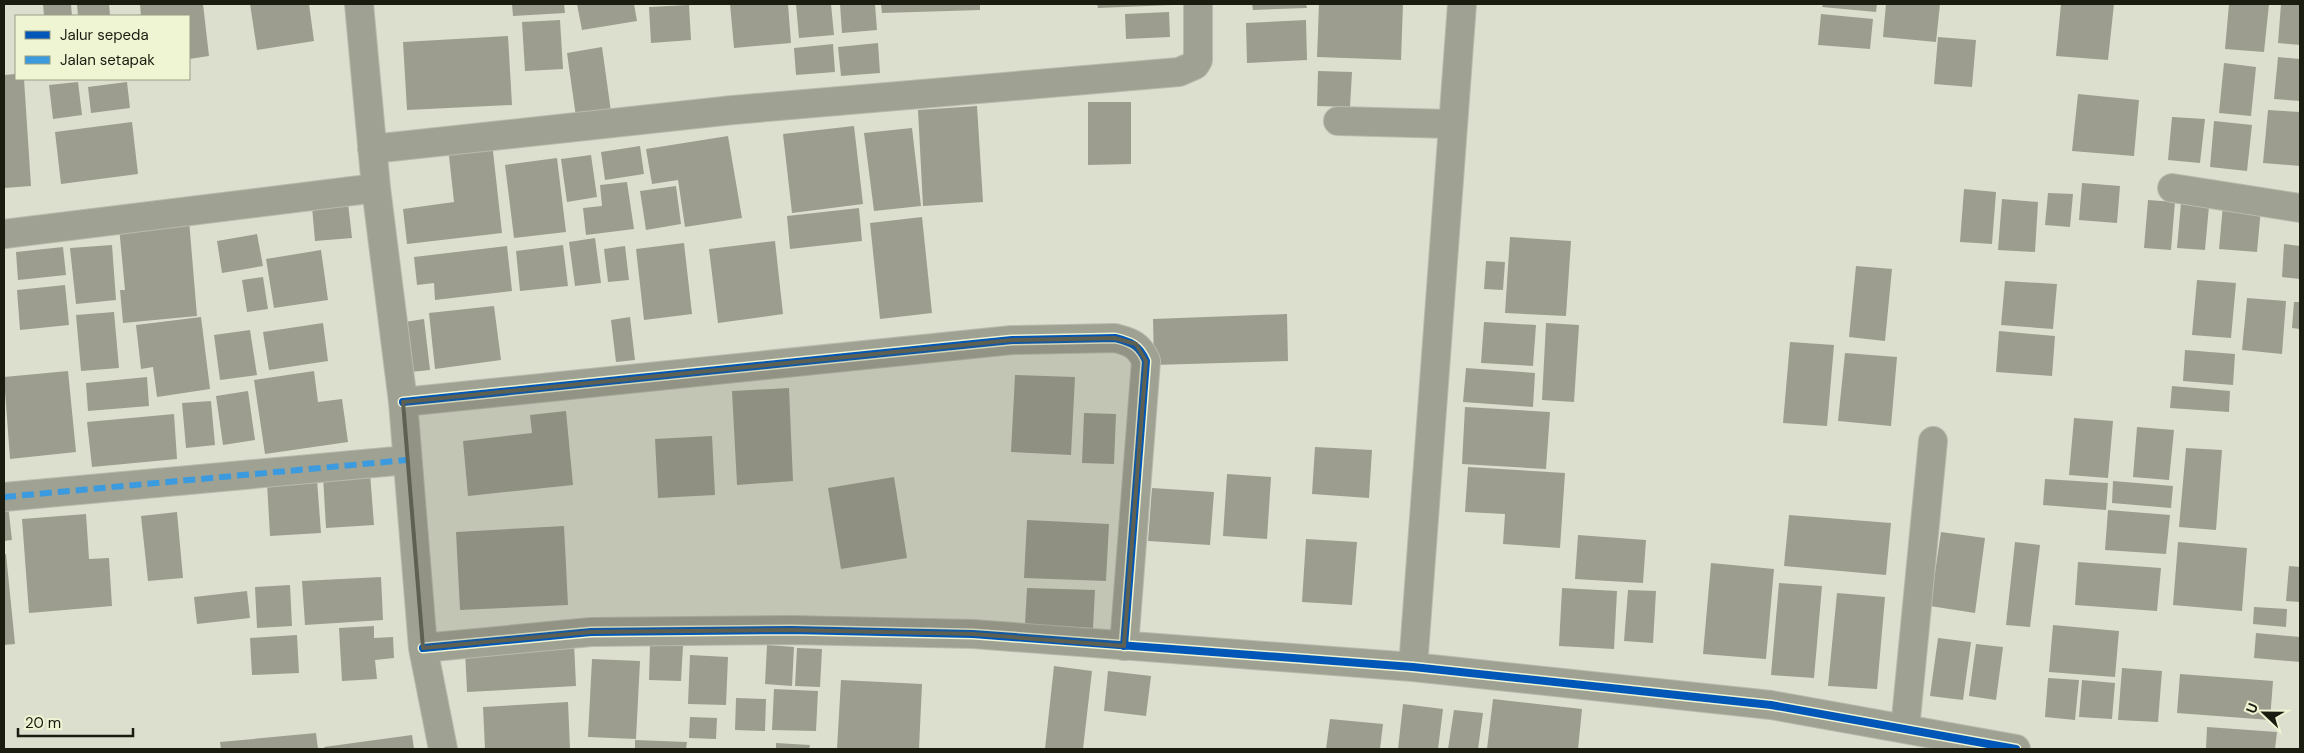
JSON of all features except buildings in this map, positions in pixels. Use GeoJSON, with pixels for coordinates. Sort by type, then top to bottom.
{"type":"FeatureCollection","features":[{"type":"Feature","properties":{"kind":"street"},"geometry":{"type":"LineString","coordinates":[[359,4],[376,188],[402,402],[423,648],[443,749]]}},
{"type":"Feature","properties":{"kind":"street"},"geometry":{"type":"LineString","coordinates":[[372,149],[733,110],[1179,72],[1195,65],[1198,60],[1198,4]]}},
{"type":"Feature","properties":{"kind":"street"},"geometry":{"type":"LineString","coordinates":[[1413,667],[1451,124],[1462,4]]}},
{"type":"Feature","properties":{"kind":"street"},"geometry":{"type":"LineString","coordinates":[[1338,122],[1451,124]]}},
{"type":"Feature","properties":{"kind":"street"},"geometry":{"type":"LineString","coordinates":[[4,234],[376,188]]}},
{"type":"Feature","properties":{"kind":"street"},"geometry":{"type":"LineString","coordinates":[[2172,188],[2300,208]]}},
{"type":"Feature","properties":{"kind":"street"},"geometry":{"type":"LineString","coordinates":[[402,402],[1012,340],[1116,338],[1130,341],[1136,344],[1146,361],[1124,646]]}},
{"type":"Feature","properties":{"kind":"street"},"geometry":{"type":"LineString","coordinates":[[1905,729],[1933,441]]}},
{"type":"Feature","properties":{"kind":"street"},"geometry":{"type":"LineString","coordinates":[[4,497],[407,460]]}},
{"type":"Feature","properties":{"kind":"street"},"geometry":{"type":"LineString","coordinates":[[423,648],[591,632],[781,630],[973,634],[1413,667],[1771,705],[2016,749]]}},
{"type":"Feature","properties":{"kind":"highlighted area"},"geometry":{"type":"Polygon","coordinates":[[[1115,338],[1136,344],[1146,361],[1124,646],[973,634],[791,630],[591,632],[423,648],[403,402],[1012,340],[1115,338]]]}},
{"type":"Feature","properties":{"kind":"marked path"},"geometry":{"type":"LineString","coordinates":[[4,497],[407,460]]}},
{"type":"Feature","properties":{"kind":"cycle path"},"geometry":{"type":"LineString","coordinates":[[403,402],[1012,340],[1115,338],[1126,341],[1134,345],[1146,361],[1124,646]]}},
{"type":"Feature","properties":{"kind":"cycle path"},"geometry":{"type":"LineString","coordinates":[[423,648],[591,632],[791,630],[973,634],[1413,667],[1771,705],[2016,749]]}}]}
